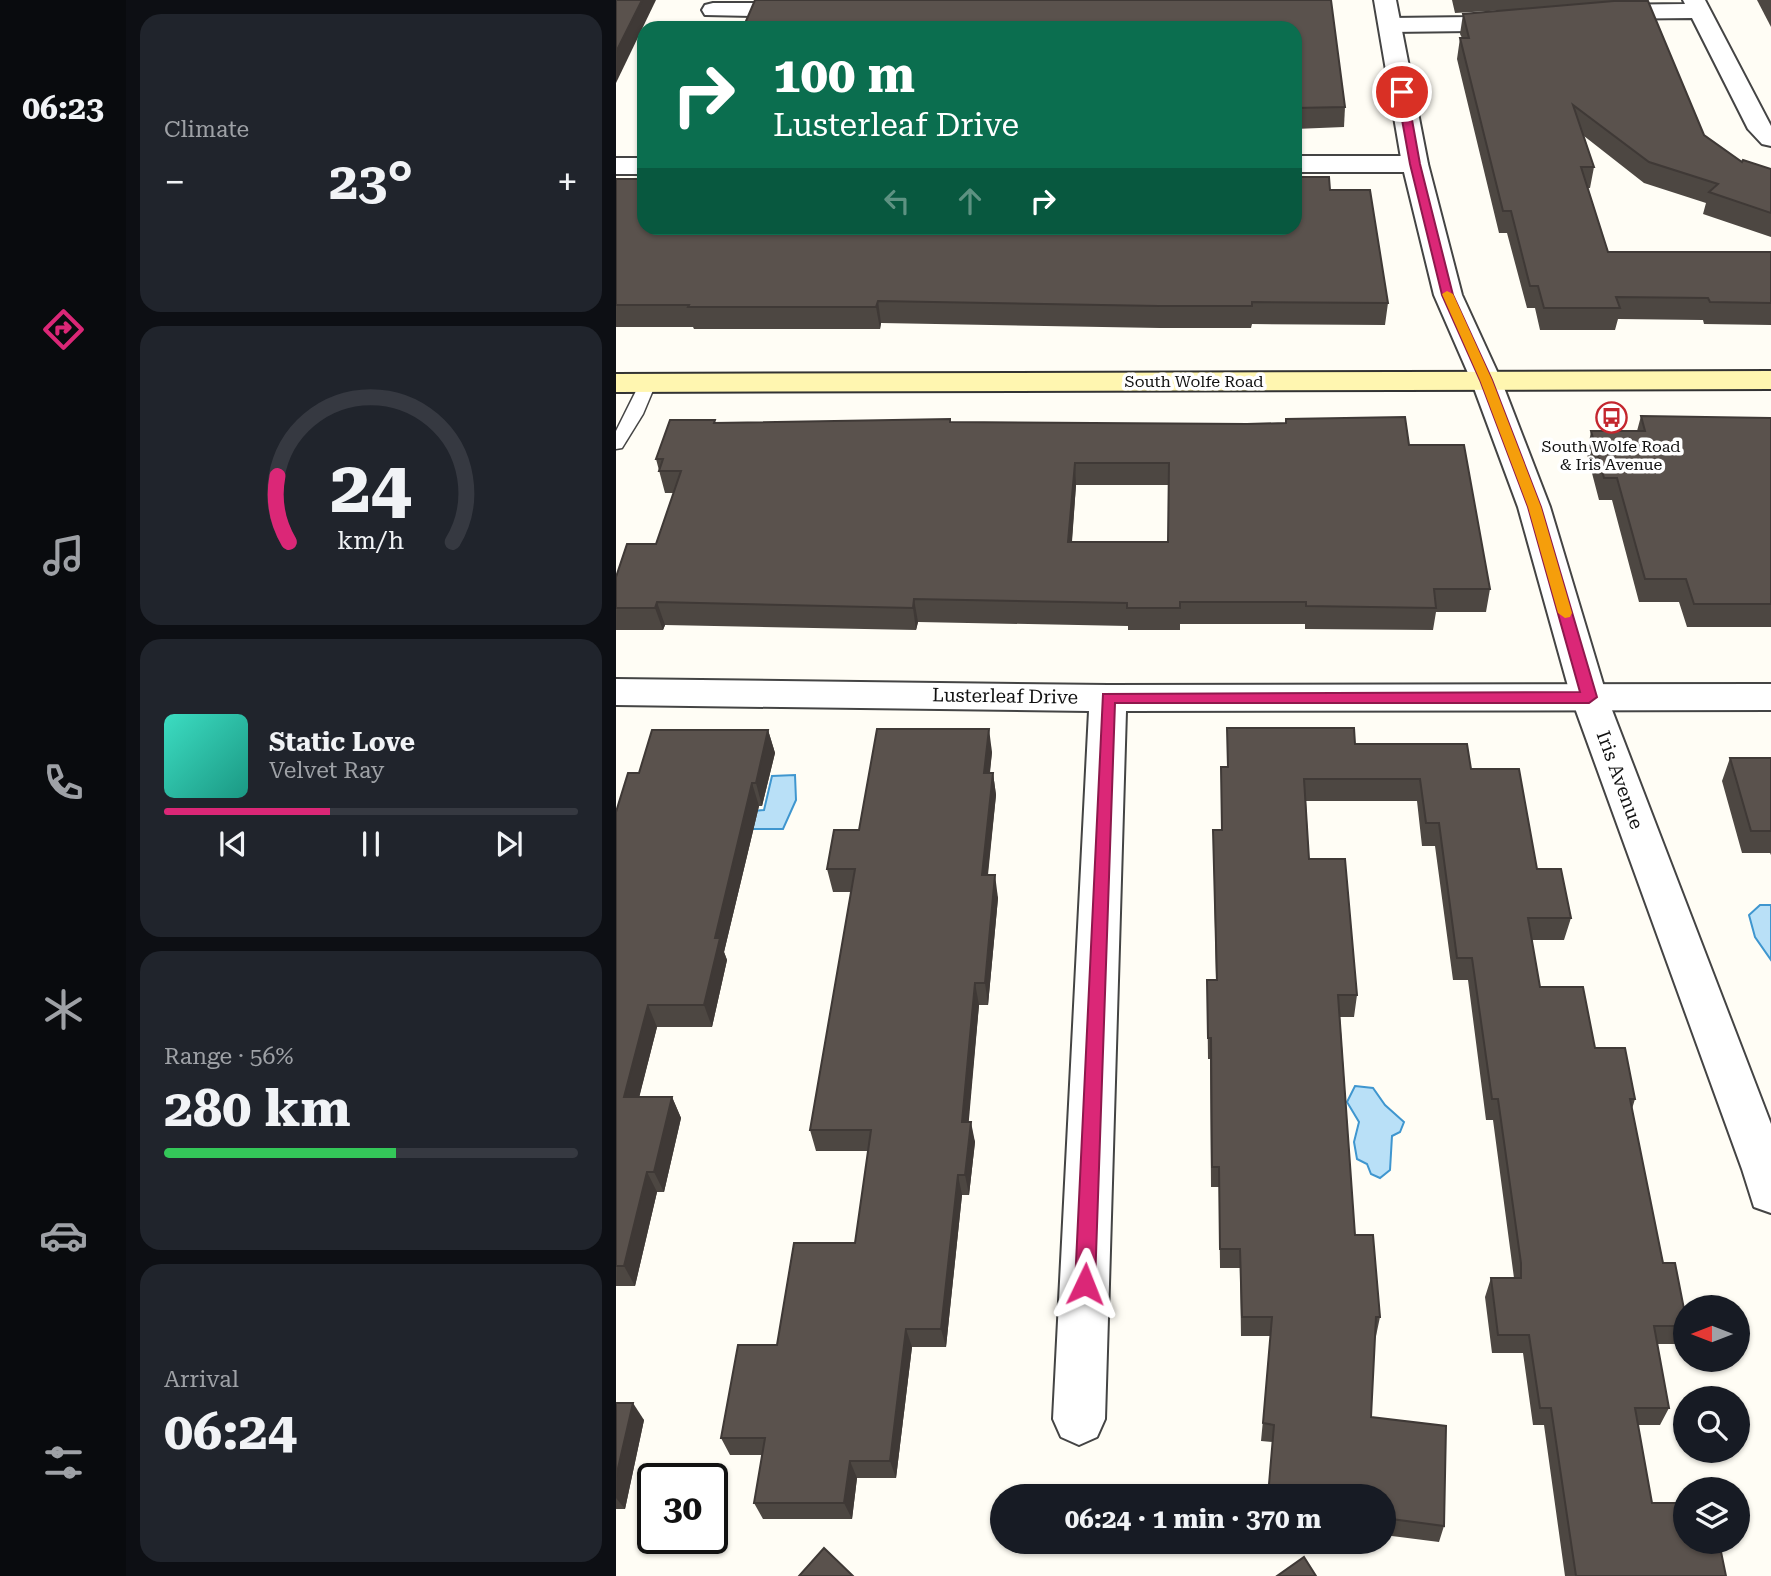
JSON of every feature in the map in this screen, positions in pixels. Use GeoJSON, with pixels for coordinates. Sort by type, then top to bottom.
{"type":"FeatureCollection","features":[{"type":"Feature","properties":{"kind":"main road","name":"South Wolfe Road"},"geometry":{"type":"LineString","coordinates":[[616,383],[1771,380]]}},
{"type":"Feature","properties":{"kind":"street","name":"Iris Avenue"},"geometry":{"type":"LineString","coordinates":[[1385,0],[1415,164],[1448,295],[1486,380],[1534,507],[1589,697],[1769,1177]]}},
{"type":"Feature","properties":{"kind":"street"},"geometry":{"type":"LineString","coordinates":[[1582,14],[1697,5],[1760,129],[1771,139]]}},
{"type":"Feature","properties":{"kind":"street"},"geometry":{"type":"LineString","coordinates":[[712,13],[823,10]]}},
{"type":"Feature","properties":{"kind":"street"},"geometry":{"type":"LineString","coordinates":[[1391,25],[1472,24],[1541,18]]}},
{"type":"Feature","properties":{"kind":"street"},"geometry":{"type":"LineString","coordinates":[[1302,164],[1415,164]]}},
{"type":"Feature","properties":{"kind":"street"},"geometry":{"type":"LineString","coordinates":[[616,166],[637,165]]}},
{"type":"Feature","properties":{"kind":"street","name":"Lusterleaf Drive"},"geometry":{"type":"LineString","coordinates":[[616,692],[1108,698],[1771,697]]}},
{"type":"Feature","properties":{"kind":"street"},"geometry":{"type":"LineString","coordinates":[[1079,1419],[1108,698]]}},
{"type":"Feature","properties":{"kind":"lane"},"geometry":{"type":"LineString","coordinates":[[616,444],[635,414],[648,383]]}},
{"type":"Feature","properties":{"kind":"water"},"geometry":{"type":"Polygon","coordinates":[[[795,775],[796,800],[783,829],[750,829],[753,811],[764,810],[772,776],[795,775]]]}},
{"type":"Feature","properties":{"kind":"water"},"geometry":{"type":"Polygon","coordinates":[[[1760,905],[1771,905],[1771,960],[1755,937],[1749,915],[1760,905]]]}},
{"type":"Feature","properties":{"kind":"water"},"geometry":{"type":"Polygon","coordinates":[[[1355,1086],[1373,1088],[1385,1105],[1404,1122],[1400,1132],[1392,1136],[1390,1170],[1380,1178],[1371,1174],[1367,1164],[1357,1159],[1354,1142],[1359,1122],[1347,1102],[1355,1086]]]}},
{"type":"Feature","properties":{"kind":"building"},"geometry":{"type":"Polygon","coordinates":[[[616,0],[642,0],[616,52],[616,0]]]}},
{"type":"Feature","properties":{"kind":"building"},"geometry":{"type":"Polygon","coordinates":[[[755,0],[1331,0],[1345,107],[1302,108],[1302,21],[746,21],[755,0]]]}},
{"type":"Feature","properties":{"kind":"building"},"geometry":{"type":"Polygon","coordinates":[[[1614,1],[1648,1],[1704,135],[1742,162],[1743,160],[1771,169],[1771,213],[1709,192],[1718,184],[1649,162],[1573,105],[1594,167],[1581,167],[1608,252],[1771,252],[1771,303],[1710,302],[1708,298],[1616,297],[1620,308],[1544,308],[1538,286],[1530,286],[1511,211],[1503,211],[1460,38],[1469,38],[1463,14],[1614,1]]]}},
{"type":"Feature","properties":{"kind":"building"},"geometry":{"type":"Polygon","coordinates":[[[1302,177],[1329,177],[1330,190],[1370,190],[1388,303],[1252,302],[1252,306],[1159,306],[878,301],[876,307],[616,305],[616,179],[637,179],[637,235],[1302,235],[1302,177]]]}},
{"type":"Feature","properties":{"kind":"building"},"geometry":{"type":"Polygon","coordinates":[[[1641,416],[1771,418],[1771,604],[1694,604],[1686,579],[1645,579],[1617,478],[1604,478],[1591,431],[1645,431],[1641,416]]]}},
{"type":"Feature","properties":{"kind":"building"},"geometry":{"type":"Polygon","coordinates":[[[1405,417],[1409,445],[1464,445],[1490,589],[1434,589],[1436,608],[1306,606],[1306,602],[1180,602],[1180,608],[1127,608],[1127,603],[914,599],[913,608],[657,602],[655,608],[616,608],[616,577],[627,544],[656,544],[681,471],[659,471],[663,459],[656,459],[670,420],[715,420],[714,423],[950,419],[950,422],[1247,424],[1286,423],[1286,419],[1405,417]],[[1075,463],[1068,542],[1168,542],[1169,463],[1075,463]]]}},
{"type":"Feature","properties":{"kind":"building"},"geometry":{"type":"Polygon","coordinates":[[[1227,728],[1354,728],[1355,744],[1467,744],[1471,769],[1519,769],[1537,869],[1561,869],[1571,918],[1528,918],[1540,987],[1583,987],[1595,1048],[1625,1048],[1635,1099],[1630,1099],[1663,1263],[1675,1263],[1681,1295],[1673,1295],[1673,1326],[1654,1326],[1669,1408],[1635,1408],[1652,1503],[1673,1503],[1673,1554],[1721,1554],[1726,1576],[1576,1576],[1551,1408],[1540,1408],[1529,1335],[1498,1335],[1491,1278],[1521,1278],[1521,1263],[1498,1099],[1492,1099],[1472,958],[1457,958],[1439,823],[1426,823],[1420,779],[1304,779],[1309,859],[1345,859],[1357,995],[1338,995],[1355,1235],[1373,1235],[1380,1317],[1376,1317],[1371,1417],[1446,1426],[1444,1526],[1396,1520],[1396,1484],[1269,1484],[1274,1425],[1263,1423],[1272,1317],[1242,1317],[1240,1249],[1220,1249],[1219,1167],[1212,1167],[1211,1038],[1208,1038],[1207,980],[1217,980],[1213,830],[1222,830],[1221,767],[1228,767],[1227,728]]]}},
{"type":"Feature","properties":{"kind":"building"},"geometry":{"type":"Polygon","coordinates":[[[877,729],[989,729],[984,773],[993,773],[982,875],[995,875],[985,983],[975,983],[962,1122],[971,1122],[965,1175],[958,1175],[941,1329],[906,1329],[890,1461],[850,1461],[844,1503],[754,1503],[765,1438],[721,1438],[738,1345],[777,1345],[794,1243],[855,1243],[871,1130],[810,1130],[855,869],[827,869],[834,830],[859,830],[877,729]]]}},
{"type":"Feature","properties":{"kind":"building"},"geometry":{"type":"Polygon","coordinates":[[[652,730],[768,730],[756,783],[752,783],[715,938],[720,938],[704,1005],[648,1005],[624,1097],[672,1097],[654,1172],[647,1172],[624,1266],[616,1266],[616,812],[628,773],[639,773],[652,730]]]}},
{"type":"Feature","properties":{"kind":"building"},"geometry":{"type":"Polygon","coordinates":[[[1730,758],[1771,758],[1771,831],[1751,831],[1730,758]]]}},
{"type":"Feature","properties":{"kind":"building"},"geometry":{"type":"Polygon","coordinates":[[[616,1403],[633,1403],[616,1477],[616,1403]]]}},
{"type":"Feature","properties":{"kind":"building"},"geometry":{"type":"Polygon","coordinates":[[[824,1548],[853,1576],[799,1576],[824,1548]]]}},
{"type":"Feature","properties":{"kind":"building"},"geometry":{"type":"Polygon","coordinates":[[[1304,1557],[1316,1576],[1277,1576],[1304,1557]]]}},
{"type":"Feature","properties":{"kind":"slow traffic"},"geometry":{"type":"LineString","coordinates":[[1447,294],[1486,380],[1534,507],[1565,613]]}},
{"type":"Feature","properties":{"kind":"place","name":"South Wolfe Road & Iris Avenue"},"geometry":{"type":"Point","coordinates":[1611,417]}},
{"type":"Feature","properties":{"kind":"route"},"geometry":{"type":"LineString","coordinates":[[1085,1284],[1108,698],[1589,697],[1534,507],[1486,380],[1448,295],[1415,164],[1402,92]]}}]}
